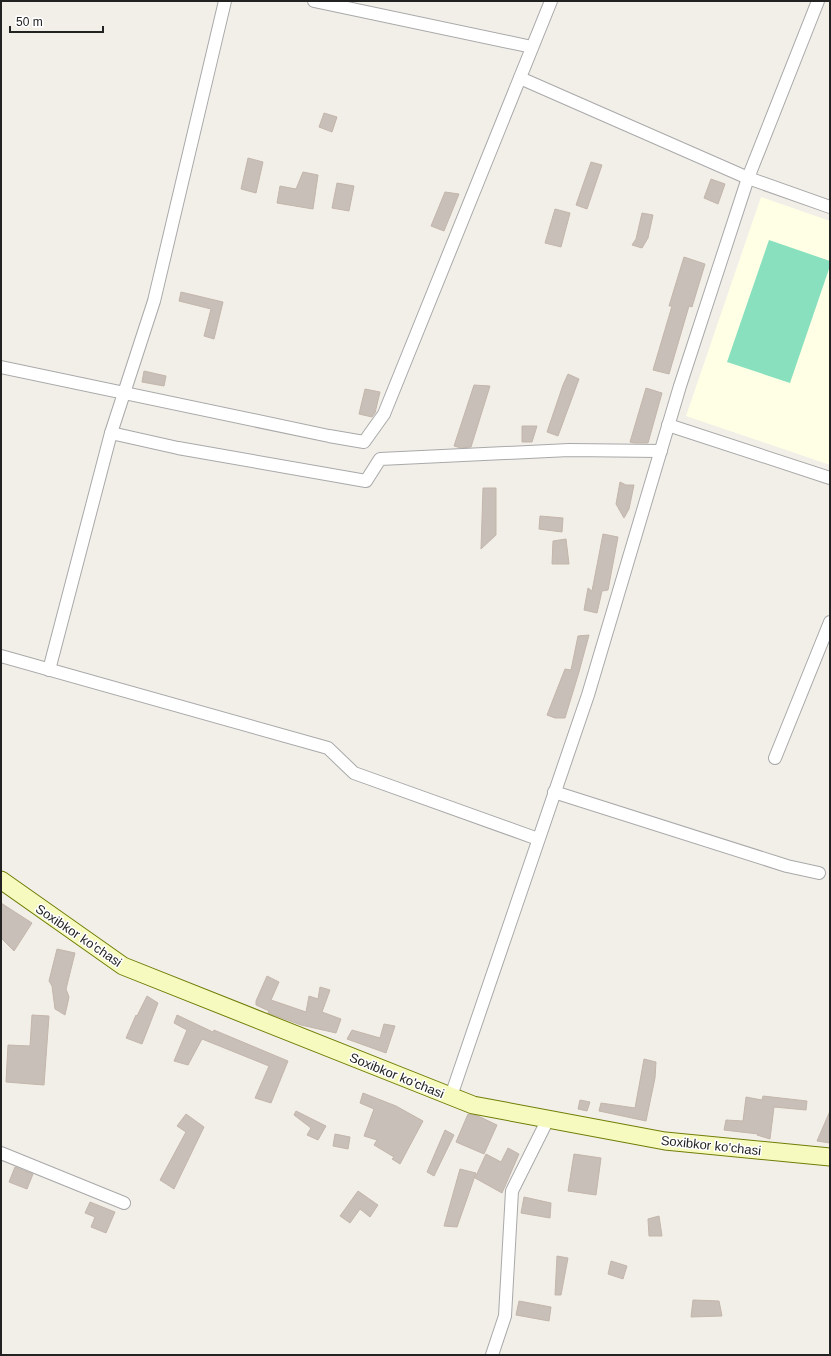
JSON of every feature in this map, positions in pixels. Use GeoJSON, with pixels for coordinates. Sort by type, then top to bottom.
{"type":"FeatureCollection","features":[{"type":"Feature","properties":{"kind":"main road","name":"Soxibkor ko'chasi"},"geometry":{"type":"LineString","coordinates":[[1,880],[123,966],[473,1105],[665,1142],[830,1157]]}},
{"type":"Feature","properties":{"kind":"street"},"geometry":{"type":"LineString","coordinates":[[49,670],[111,433],[154,301],[224,1]]}},
{"type":"Feature","properties":{"kind":"street"},"geometry":{"type":"LineString","coordinates":[[314,1],[532,47]]}},
{"type":"Feature","properties":{"kind":"street"},"geometry":{"type":"LineString","coordinates":[[1,367],[329,436],[364,442],[384,414],[551,1]]}},
{"type":"Feature","properties":{"kind":"street"},"geometry":{"type":"LineString","coordinates":[[451,1096],[588,695],[668,425],[748,178],[818,1]]}},
{"type":"Feature","properties":{"kind":"street"},"geometry":{"type":"LineString","coordinates":[[520,78],[748,178],[830,207]]}},
{"type":"Feature","properties":{"kind":"street"},"geometry":{"type":"LineString","coordinates":[[668,425],[830,478]]}},
{"type":"Feature","properties":{"kind":"street"},"geometry":{"type":"LineString","coordinates":[[111,433],[178,448],[366,481],[380,459],[569,450],[661,451]]}},
{"type":"Feature","properties":{"kind":"street"},"geometry":{"type":"LineString","coordinates":[[775,758],[830,622]]}},
{"type":"Feature","properties":{"kind":"street"},"geometry":{"type":"LineString","coordinates":[[1,656],[328,748],[354,773],[538,839]]}},
{"type":"Feature","properties":{"kind":"street"},"geometry":{"type":"LineString","coordinates":[[554,792],[787,866],[819,873]]}},
{"type":"Feature","properties":{"kind":"street"},"geometry":{"type":"LineString","coordinates":[[492,1355],[505,1316],[512,1191],[548,1119]]}},
{"type":"Feature","properties":{"kind":"street"},"geometry":{"type":"LineString","coordinates":[[1,1153],[124,1203]]}},
{"type":"Feature","properties":{"kind":"shaded area"},"geometry":{"type":"Polygon","coordinates":[[[761,197],[830,221],[830,465],[686,416],[761,197]]]}},
{"type":"Feature","properties":{"kind":"green space"},"geometry":{"type":"Polygon","coordinates":[[[769,240],[830,261],[830,266],[790,383],[727,362],[769,240]]]}},
{"type":"Feature","properties":{"kind":"building"},"geometry":{"type":"Polygon","coordinates":[[[324,113],[337,117],[332,132],[319,127],[324,113]]]}},
{"type":"Feature","properties":{"kind":"building"},"geometry":{"type":"Polygon","coordinates":[[[248,158],[263,162],[256,193],[241,189],[248,158]]]}},
{"type":"Feature","properties":{"kind":"building"},"geometry":{"type":"Polygon","coordinates":[[[591,162],[602,165],[587,209],[576,205],[591,162]]]}},
{"type":"Feature","properties":{"kind":"building"},"geometry":{"type":"Polygon","coordinates":[[[303,172],[318,175],[313,209],[277,203],[280,186],[296,189],[303,172]]]}},
{"type":"Feature","properties":{"kind":"building"},"geometry":{"type":"Polygon","coordinates":[[[711,179],[725,184],[718,204],[704,198],[711,179]]]}},
{"type":"Feature","properties":{"kind":"building"},"geometry":{"type":"Polygon","coordinates":[[[337,183],[354,186],[349,211],[332,208],[337,183]]]}},
{"type":"Feature","properties":{"kind":"building"},"geometry":{"type":"Polygon","coordinates":[[[445,192],[459,194],[444,231],[431,226],[445,192]]]}},
{"type":"Feature","properties":{"kind":"building"},"geometry":{"type":"Polygon","coordinates":[[[555,209],[570,213],[561,247],[545,243],[555,209]]]}},
{"type":"Feature","properties":{"kind":"building"},"geometry":{"type":"Polygon","coordinates":[[[642,213],[653,215],[648,238],[642,248],[632,245],[636,239],[642,213]]]}},
{"type":"Feature","properties":{"kind":"building"},"geometry":{"type":"Polygon","coordinates":[[[684,257],[705,264],[692,307],[689,306],[669,374],[653,370],[672,306],[669,306],[684,257]]]}},
{"type":"Feature","properties":{"kind":"building"},"geometry":{"type":"Polygon","coordinates":[[[181,292],[223,302],[214,339],[204,336],[211,309],[179,301],[181,292]]]}},
{"type":"Feature","properties":{"kind":"building"},"geometry":{"type":"Polygon","coordinates":[[[144,371],[166,376],[164,386],[142,382],[144,371]]]}},
{"type":"Feature","properties":{"kind":"building"},"geometry":{"type":"Polygon","coordinates":[[[568,374],[579,379],[558,436],[547,432],[568,374]]]}},
{"type":"Feature","properties":{"kind":"building"},"geometry":{"type":"Polygon","coordinates":[[[474,385],[490,386],[471,447],[461,448],[454,446],[474,385]]]}},
{"type":"Feature","properties":{"kind":"building"},"geometry":{"type":"Polygon","coordinates":[[[646,388],[662,393],[648,443],[630,442],[646,388]]]}},
{"type":"Feature","properties":{"kind":"building"},"geometry":{"type":"Polygon","coordinates":[[[365,389],[380,392],[375,413],[372,417],[359,414],[365,389]]]}},
{"type":"Feature","properties":{"kind":"building"},"geometry":{"type":"Polygon","coordinates":[[[522,426],[537,426],[532,442],[522,442],[522,426]]]}},
{"type":"Feature","properties":{"kind":"building"},"geometry":{"type":"Polygon","coordinates":[[[620,482],[626,485],[634,485],[629,509],[624,518],[616,504],[620,482]]]}},
{"type":"Feature","properties":{"kind":"building"},"geometry":{"type":"Polygon","coordinates":[[[483,488],[496,488],[496,535],[481,549],[483,488]]]}},
{"type":"Feature","properties":{"kind":"building"},"geometry":{"type":"Polygon","coordinates":[[[540,516],[563,518],[562,532],[539,529],[540,516]]]}},
{"type":"Feature","properties":{"kind":"building"},"geometry":{"type":"Polygon","coordinates":[[[603,534],[618,537],[608,590],[602,591],[597,613],[584,610],[588,588],[592,591],[603,534]]]}},
{"type":"Feature","properties":{"kind":"building"},"geometry":{"type":"Polygon","coordinates":[[[566,539],[569,564],[552,564],[553,541],[566,539]]]}},
{"type":"Feature","properties":{"kind":"building"},"geometry":{"type":"Polygon","coordinates":[[[589,635],[565,718],[555,718],[547,715],[565,669],[571,670],[578,636],[589,635]]]}},
{"type":"Feature","properties":{"kind":"building"},"geometry":{"type":"Polygon","coordinates":[[[1,903],[32,923],[14,951],[1,938],[1,903]]]}},
{"type":"Feature","properties":{"kind":"building"},"geometry":{"type":"Polygon","coordinates":[[[57,949],[75,953],[66,989],[69,997],[65,1015],[55,1009],[52,986],[49,981],[57,949]]]}},
{"type":"Feature","properties":{"kind":"building"},"geometry":{"type":"Polygon","coordinates":[[[267,976],[279,982],[271,1000],[306,1012],[309,996],[318,999],[320,987],[330,990],[322,1012],[341,1019],[336,1033],[301,1025],[268,1013],[269,1011],[256,1005],[256,1001],[267,976]]]}},
{"type":"Feature","properties":{"kind":"building"},"geometry":{"type":"Polygon","coordinates":[[[147,996],[158,1003],[142,1044],[126,1038],[136,1015],[137,1016],[147,996]]]}},
{"type":"Feature","properties":{"kind":"building"},"geometry":{"type":"Polygon","coordinates":[[[32,1015],[49,1016],[44,1085],[6,1082],[8,1045],[30,1046],[32,1015]]]}},
{"type":"Feature","properties":{"kind":"building"},"geometry":{"type":"Polygon","coordinates":[[[177,1015],[213,1032],[214,1030],[288,1061],[271,1103],[255,1098],[269,1066],[202,1039],[188,1065],[174,1061],[187,1030],[174,1023],[177,1015]]]}},
{"type":"Feature","properties":{"kind":"building"},"geometry":{"type":"Polygon","coordinates":[[[384,1024],[395,1026],[386,1053],[347,1039],[352,1030],[380,1038],[384,1024]]]}},
{"type":"Feature","properties":{"kind":"building"},"geometry":{"type":"Polygon","coordinates":[[[644,1059],[656,1062],[655,1078],[646,1121],[599,1111],[601,1103],[635,1108],[644,1059]]]}},
{"type":"Feature","properties":{"kind":"building"},"geometry":{"type":"Polygon","coordinates":[[[363,1093],[396,1106],[423,1121],[400,1164],[392,1159],[394,1157],[374,1145],[377,1140],[364,1136],[374,1109],[360,1103],[363,1093]]]}},
{"type":"Feature","properties":{"kind":"building"},"geometry":{"type":"Polygon","coordinates":[[[763,1096],[807,1101],[806,1110],[774,1107],[770,1139],[757,1135],[758,1134],[724,1130],[726,1120],[743,1121],[746,1097],[762,1100],[763,1096]]]}},
{"type":"Feature","properties":{"kind":"building"},"geometry":{"type":"Polygon","coordinates":[[[580,1100],[590,1102],[587,1111],[578,1109],[580,1100]]]}},
{"type":"Feature","properties":{"kind":"building"},"geometry":{"type":"Polygon","coordinates":[[[296,1111],[326,1126],[318,1140],[307,1135],[311,1128],[294,1115],[296,1111]]]}},
{"type":"Feature","properties":{"kind":"building"},"geometry":{"type":"Polygon","coordinates":[[[830,1111],[830,1143],[817,1141],[830,1111]]]}},
{"type":"Feature","properties":{"kind":"building"},"geometry":{"type":"Polygon","coordinates":[[[186,1114],[204,1127],[174,1189],[160,1180],[186,1132],[177,1126],[186,1114]]]}},
{"type":"Feature","properties":{"kind":"building"},"geometry":{"type":"Polygon","coordinates":[[[468,1114],[478,1116],[497,1125],[484,1154],[456,1142],[468,1114]]]}},
{"type":"Feature","properties":{"kind":"building"},"geometry":{"type":"Polygon","coordinates":[[[445,1130],[454,1135],[434,1176],[427,1172],[445,1130]]]}},
{"type":"Feature","properties":{"kind":"building"},"geometry":{"type":"Polygon","coordinates":[[[335,1134],[350,1137],[348,1149],[333,1146],[335,1134]]]}},
{"type":"Feature","properties":{"kind":"building"},"geometry":{"type":"Polygon","coordinates":[[[508,1148],[519,1154],[502,1193],[475,1178],[486,1154],[501,1162],[508,1148]]]}},
{"type":"Feature","properties":{"kind":"building"},"geometry":{"type":"Polygon","coordinates":[[[574,1154],[601,1158],[596,1195],[568,1191],[574,1154]]]}},
{"type":"Feature","properties":{"kind":"building"},"geometry":{"type":"Polygon","coordinates":[[[15,1167],[33,1174],[27,1189],[9,1182],[15,1167]]]}},
{"type":"Feature","properties":{"kind":"building"},"geometry":{"type":"Polygon","coordinates":[[[460,1169],[476,1173],[457,1227],[444,1226],[460,1169]]]}},
{"type":"Feature","properties":{"kind":"building"},"geometry":{"type":"Polygon","coordinates":[[[358,1191],[378,1205],[370,1217],[360,1209],[350,1223],[340,1216],[358,1191]]]}},
{"type":"Feature","properties":{"kind":"building"},"geometry":{"type":"Polygon","coordinates":[[[524,1197],[551,1203],[550,1218],[521,1213],[524,1197]]]}},
{"type":"Feature","properties":{"kind":"building"},"geometry":{"type":"Polygon","coordinates":[[[90,1202],[115,1212],[106,1233],[91,1227],[95,1217],[85,1213],[90,1202]]]}},
{"type":"Feature","properties":{"kind":"building"},"geometry":{"type":"Polygon","coordinates":[[[659,1216],[662,1236],[649,1236],[648,1219],[659,1216]]]}},
{"type":"Feature","properties":{"kind":"building"},"geometry":{"type":"Polygon","coordinates":[[[557,1256],[568,1258],[561,1295],[555,1295],[557,1256]]]}},
{"type":"Feature","properties":{"kind":"building"},"geometry":{"type":"Polygon","coordinates":[[[611,1261],[627,1266],[623,1279],[608,1274],[611,1261]]]}},
{"type":"Feature","properties":{"kind":"building"},"geometry":{"type":"Polygon","coordinates":[[[693,1300],[719,1301],[722,1316],[691,1317],[693,1300]]]}},
{"type":"Feature","properties":{"kind":"building"},"geometry":{"type":"Polygon","coordinates":[[[519,1301],[551,1307],[549,1321],[516,1315],[519,1301]]]}}]}
